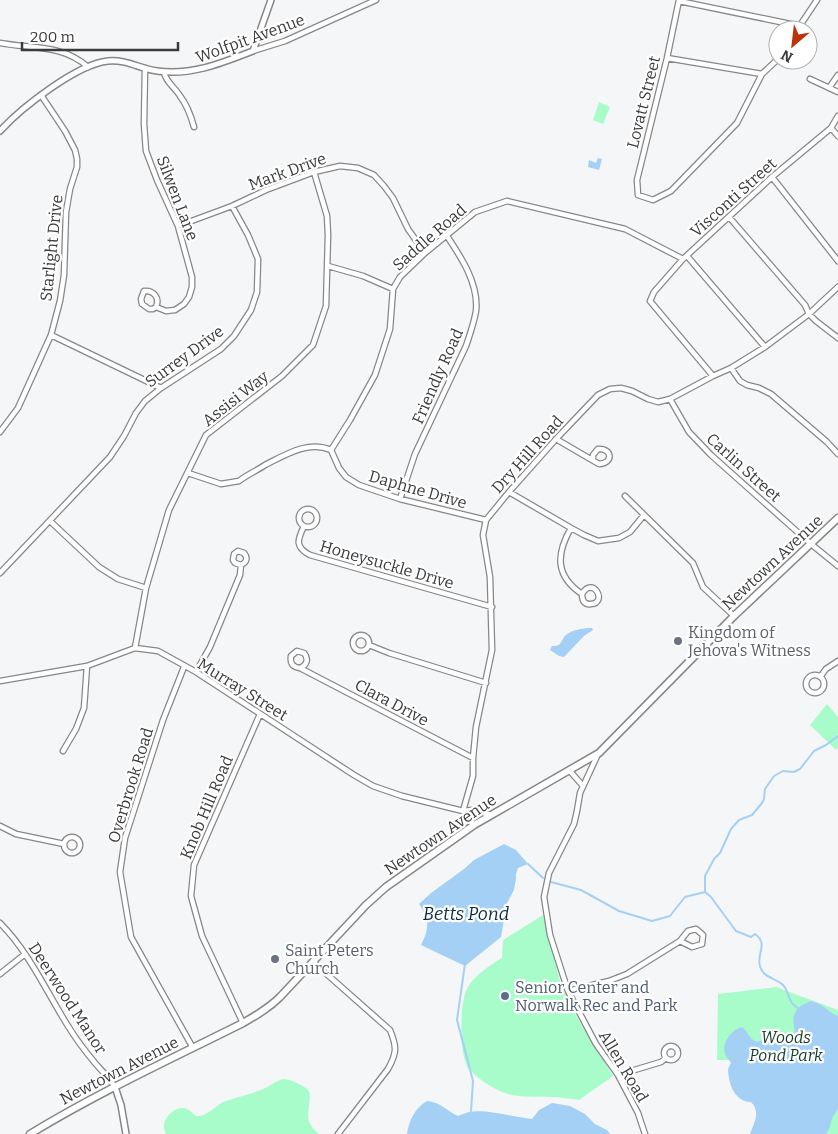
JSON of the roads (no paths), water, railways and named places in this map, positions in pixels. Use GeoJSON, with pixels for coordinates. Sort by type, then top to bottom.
{"type":"FeatureCollection","features":[{"type":"Feature","properties":{"kind":"main road","name":"Newtown Avenue"},"geometry":{"type":"LineString","coordinates":[[30,1134],[76,1106],[243,1023],[270,1007],[366,905],[386,887],[474,825],[599,753],[734,616],[838,518]]}},
{"type":"Feature","properties":{"kind":"street"},"geometry":{"type":"LineString","coordinates":[[253,51],[271,0]]}},
{"type":"Feature","properties":{"kind":"street","name":"Wolfpit Avenue"},"geometry":{"type":"LineString","coordinates":[[0,131],[21,110],[41,95],[88,67],[114,61],[164,72],[197,70],[284,42],[376,0]]}},
{"type":"Feature","properties":{"kind":"street"},"geometry":{"type":"LineString","coordinates":[[804,20],[817,0]]}},
{"type":"Feature","properties":{"kind":"street"},"geometry":{"type":"LineString","coordinates":[[679,1],[768,21]]}},
{"type":"Feature","properties":{"kind":"street","name":"Lovatt Street"},"geometry":{"type":"LineString","coordinates":[[679,1],[637,180],[638,194],[652,200],[671,191],[737,123],[762,74]]}},
{"type":"Feature","properties":{"kind":"street"},"geometry":{"type":"LineString","coordinates":[[0,43],[58,51],[75,57],[88,67]]}},
{"type":"Feature","properties":{"kind":"street"},"geometry":{"type":"LineString","coordinates":[[667,58],[762,74],[768,68]]}},
{"type":"Feature","properties":{"kind":"street","name":"Silwen Lane"},"geometry":{"type":"LineString","coordinates":[[145,68],[144,124],[146,151],[178,226],[192,277],[191,292],[184,304],[175,310],[166,312],[156,307]]}},
{"type":"Feature","properties":{"kind":"street"},"geometry":{"type":"LineString","coordinates":[[164,72],[165,79],[180,94],[188,108],[194,127]]}},
{"type":"Feature","properties":{"kind":"street"},"geometry":{"type":"LineString","coordinates":[[830,88],[838,75]]}},
{"type":"Feature","properties":{"kind":"street"},"geometry":{"type":"LineString","coordinates":[[810,79],[838,92]]}},
{"type":"Feature","properties":{"kind":"street","name":"Starlight Drive"},"geometry":{"type":"LineString","coordinates":[[0,432],[18,408],[50,335],[60,301],[64,275],[66,212],[70,189],[77,167],[77,159],[75,150],[65,131],[41,95]]}},
{"type":"Feature","properties":{"kind":"street","name":"Visconti Street"},"geometry":{"type":"LineString","coordinates":[[713,376],[650,301],[654,292],[685,257],[772,177],[831,128],[838,116]]}},
{"type":"Feature","properties":{"kind":"street"},"geometry":{"type":"LineString","coordinates":[[831,128],[838,136]]}},
{"type":"Feature","properties":{"kind":"street","name":"Mark Drive"},"geometry":{"type":"LineString","coordinates":[[178,226],[314,172],[340,166],[358,168],[374,175],[393,198],[408,229],[424,253]]}},
{"type":"Feature","properties":{"kind":"street","name":"Assisi Way"},"geometry":{"type":"LineString","coordinates":[[135,648],[146,588],[168,510],[206,435],[282,376],[313,345],[326,306],[328,266],[326,216],[314,172]]}},
{"type":"Feature","properties":{"kind":"street"},"geometry":{"type":"LineString","coordinates":[[772,177],[838,260]]}},
{"type":"Feature","properties":{"kind":"street","name":"Saddle Road"},"geometry":{"type":"LineString","coordinates":[[331,450],[375,375],[390,329],[393,289],[400,277],[424,253],[475,212],[507,201],[625,229],[685,257]]}},
{"type":"Feature","properties":{"kind":"street","name":"Surrey Drive"},"geometry":{"type":"LineString","coordinates":[[0,573],[110,458],[145,401],[161,388],[221,349],[234,336],[251,310],[257,292],[258,260],[248,235],[232,206]]}},
{"type":"Feature","properties":{"kind":"street"},"geometry":{"type":"LineString","coordinates":[[730,217],[806,305],[809,314],[838,338]]}},
{"type":"Feature","properties":{"kind":"street","name":"Friendly Road"},"geometry":{"type":"LineString","coordinates":[[400,499],[418,448],[466,346],[476,309],[475,294],[470,276],[461,257],[447,236]]}},
{"type":"Feature","properties":{"kind":"street"},"geometry":{"type":"LineString","coordinates":[[685,257],[765,347]]}},
{"type":"Feature","properties":{"kind":"street"},"geometry":{"type":"LineString","coordinates":[[328,266],[363,276],[393,289]]}},
{"type":"Feature","properties":{"kind":"street"},"geometry":{"type":"LineString","coordinates":[[670,399],[731,368],[765,347],[809,314],[838,287]]}},
{"type":"Feature","properties":{"kind":"street"},"geometry":{"type":"LineString","coordinates":[[144,291],[150,291],[154,294],[158,302],[156,307],[149,309],[142,304],[141,299],[144,291]]}},
{"type":"Feature","properties":{"kind":"street"},"geometry":{"type":"LineString","coordinates":[[50,335],[161,388]]}},
{"type":"Feature","properties":{"kind":"street"},"geometry":{"type":"LineString","coordinates":[[731,368],[740,381],[772,394],[838,454]]}},
{"type":"Feature","properties":{"kind":"street","name":"Dry Hill Road"},"geometry":{"type":"LineString","coordinates":[[486,520],[556,439],[598,395],[610,389],[621,388],[658,402],[670,399]]}},
{"type":"Feature","properties":{"kind":"street","name":"Carlin Street"},"geometry":{"type":"LineString","coordinates":[[670,399],[688,432],[711,455],[838,566]]}},
{"type":"Feature","properties":{"kind":"street"},"geometry":{"type":"LineString","coordinates":[[556,439],[593,460]]}},
{"type":"Feature","properties":{"kind":"street"},"geometry":{"type":"LineString","coordinates":[[188,473],[221,484],[230,483],[238,481],[294,451],[322,446],[331,450]]}},
{"type":"Feature","properties":{"kind":"street","name":"Daphne Drive"},"geometry":{"type":"LineString","coordinates":[[331,450],[339,468],[346,477],[359,485],[400,499],[486,520]]}},
{"type":"Feature","properties":{"kind":"street"},"geometry":{"type":"LineString","coordinates":[[509,492],[571,528],[598,541],[619,538],[630,532],[644,515]]}},
{"type":"Feature","properties":{"kind":"street"},"geometry":{"type":"LineString","coordinates":[[625,496],[693,563],[702,587],[734,616]]}},
{"type":"Feature","properties":{"kind":"street","name":"Honeysuckle Drive"},"geometry":{"type":"LineString","coordinates":[[309,509],[314,511],[317,515],[315,524],[310,527],[304,526],[299,517],[301,513],[309,509]]}},
{"type":"Feature","properties":{"kind":"street"},"geometry":{"type":"LineString","coordinates":[[474,825],[463,811],[473,776],[476,727],[492,650],[490,577],[483,535],[486,520]]}},
{"type":"Feature","properties":{"kind":"street"},"geometry":{"type":"LineString","coordinates":[[50,521],[99,567],[118,579],[146,588]]}},
{"type":"Feature","properties":{"kind":"street","name":"Honeysuckle Drive"},"geometry":{"type":"LineString","coordinates":[[304,526],[298,542],[300,548],[310,555],[492,607]]}},
{"type":"Feature","properties":{"kind":"street"},"geometry":{"type":"LineString","coordinates":[[571,528],[561,550],[561,566],[568,582],[582,594]]}},
{"type":"Feature","properties":{"kind":"street"},"geometry":{"type":"LineString","coordinates":[[196,672],[240,575],[241,565]]}},
{"type":"Feature","properties":{"kind":"street"},"geometry":{"type":"LineString","coordinates":[[369,645],[486,683]]}},
{"type":"Feature","properties":{"kind":"street"},"geometry":{"type":"LineString","coordinates":[[0,681],[88,666],[135,648]]}},
{"type":"Feature","properties":{"kind":"street","name":"Murray Street"},"geometry":{"type":"LineString","coordinates":[[135,648],[158,651],[196,672],[373,786],[402,796],[463,811],[472,810],[491,815]]}},
{"type":"Feature","properties":{"kind":"street"},"geometry":{"type":"LineString","coordinates":[[820,677],[826,669],[838,661]]}},
{"type":"Feature","properties":{"kind":"street"},"geometry":{"type":"LineString","coordinates":[[63,751],[76,729],[84,708],[88,666]]}},
{"type":"Feature","properties":{"kind":"street","name":"Overbrook Road"},"geometry":{"type":"LineString","coordinates":[[184,667],[163,720],[125,838],[120,872],[131,937],[193,1048]]}},
{"type":"Feature","properties":{"kind":"street","name":"Clara Drive"},"geometry":{"type":"LineString","coordinates":[[300,668],[473,758]]}},
{"type":"Feature","properties":{"kind":"street"},"geometry":{"type":"LineString","coordinates":[[815,675],[820,677],[824,683],[822,690],[815,693],[809,691],[806,684],[808,678],[815,675]]}},
{"type":"Feature","properties":{"kind":"street","name":"Knob Hill Road"},"geometry":{"type":"LineString","coordinates":[[243,1023],[202,936],[191,896],[194,865],[260,714]]}},
{"type":"Feature","properties":{"kind":"street","name":"Allen Road"},"geometry":{"type":"LineString","coordinates":[[599,753],[580,793],[574,824],[549,873],[544,897],[550,935],[568,991],[596,1044],[618,1075],[638,1113],[645,1134]]}},
{"type":"Feature","properties":{"kind":"street"},"geometry":{"type":"LineString","coordinates":[[569,770],[583,786]]}},
{"type":"Feature","properties":{"kind":"street"},"geometry":{"type":"LineString","coordinates":[[0,826],[16,834],[64,844]]}},
{"type":"Feature","properties":{"kind":"street","name":"Deerwood Manor"},"geometry":{"type":"LineString","coordinates":[[0,923],[25,954],[80,1044],[109,1077],[115,1087]]}},
{"type":"Feature","properties":{"kind":"street"},"geometry":{"type":"LineString","coordinates":[[568,991],[609,981],[627,974],[680,941],[688,931],[696,929],[703,936],[702,944],[692,947],[680,941]]}},
{"type":"Feature","properties":{"kind":"street"},"geometry":{"type":"LineString","coordinates":[[0,974],[25,954]]}},
{"type":"Feature","properties":{"kind":"street"},"geometry":{"type":"LineString","coordinates":[[313,962],[390,1030],[395,1041],[394,1059],[388,1069],[338,1134]]}},
{"type":"Feature","properties":{"kind":"street"},"geometry":{"type":"LineString","coordinates":[[618,1075],[661,1062],[666,1058]]}},
{"type":"Feature","properties":{"kind":"street"},"geometry":{"type":"LineString","coordinates":[[115,1087],[121,1105],[126,1134]]}},
{"type":"Feature","properties":{"kind":"water"},"geometry":{"type":"Polygon","coordinates":[[[598,158],[602,159],[599,170],[588,167],[589,160],[596,163],[598,158]]]}},
{"type":"Feature","properties":{"kind":"water"},"geometry":{"type":"Polygon","coordinates":[[[592,628],[593,630],[584,636],[564,657],[550,650],[552,646],[560,644],[569,633],[592,628]]]}},
{"type":"Feature","properties":{"kind":"water","name":"Betts Pond"},"geometry":{"type":"Polygon","coordinates":[[[504,844],[516,850],[528,864],[518,868],[514,890],[507,903],[501,937],[465,966],[421,945],[426,933],[427,924],[419,904],[474,860],[504,844]]]}},
{"type":"Feature","properties":{"kind":"water","name":"Woods Pond Park"},"geometry":{"type":"Polygon","coordinates":[[[811,1001],[820,1004],[838,1016],[838,1109],[832,1118],[830,1127],[826,1134],[750,1134],[756,1118],[756,1110],[751,1102],[739,1098],[731,1087],[728,1072],[731,1063],[726,1056],[724,1047],[726,1042],[734,1031],[742,1027],[757,1042],[772,1037],[793,1037],[795,1034],[795,1013],[800,1007],[811,1001]]]}},
{"type":"Feature","properties":{"kind":"water"},"geometry":{"type":"Polygon","coordinates":[[[427,1101],[440,1105],[458,1116],[476,1111],[532,1119],[539,1110],[552,1103],[570,1106],[585,1114],[595,1124],[607,1130],[610,1134],[407,1134],[413,1115],[427,1101]]]}},
{"type":"Feature","properties":{"kind":"waterway"},"geometry":{"type":"LineString","coordinates":[[705,892],[705,876],[714,859],[720,853],[731,829],[739,820],[752,815],[762,803],[765,789],[774,776],[783,771],[794,772],[800,769],[814,751],[838,736]]}},
{"type":"Feature","properties":{"kind":"waterway"},"geometry":{"type":"LineString","coordinates":[[528,864],[543,878]]}},
{"type":"Feature","properties":{"kind":"waterway"},"geometry":{"type":"LineString","coordinates":[[551,882],[581,890],[619,911],[652,921],[670,916],[685,897],[705,892]]}},
{"type":"Feature","properties":{"kind":"waterway"},"geometry":{"type":"LineString","coordinates":[[705,892],[711,897],[736,931],[751,937],[755,934],[759,938],[762,945],[759,962],[762,970],[783,985],[791,1001],[798,1008]]}},
{"type":"Feature","properties":{"kind":"waterway"},"geometry":{"type":"LineString","coordinates":[[465,964],[457,1020],[473,1081],[471,1111]]}},
{"type":"Feature","properties":{"kind":"place","name":"Kingdom of Jehova's Witness"},"geometry":{"type":"Point","coordinates":[678,641]}},
{"type":"Feature","properties":{"kind":"place","name":"Saint Peters Church"},"geometry":{"type":"Point","coordinates":[275,959]}},
{"type":"Feature","properties":{"kind":"place","name":"Senior Center and Norwalk Rec and Park"},"geometry":{"type":"Point","coordinates":[505,996]}}]}
